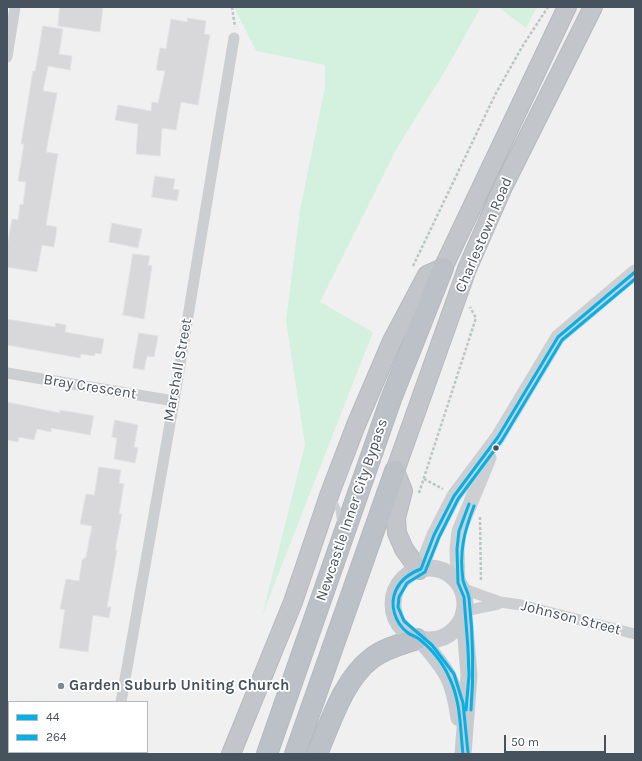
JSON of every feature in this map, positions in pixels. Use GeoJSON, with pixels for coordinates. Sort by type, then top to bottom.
{"type":"FeatureCollection","features":[{"type":"Feature","properties":{"kind":"highway","name":"Charlestown Road"},"geometry":{"type":"LineString","coordinates":[[443,268],[567,7]]}},
{"type":"Feature","properties":{"kind":"highway","name":"Charlestown Road"},"geometry":{"type":"LineString","coordinates":[[395,471],[467,269],[502,190],[593,7]]}},
{"type":"Feature","properties":{"kind":"highway"},"geometry":{"type":"LineString","coordinates":[[231,754],[293,602],[330,493],[356,425],[392,341],[427,274],[443,268]]}},
{"type":"Feature","properties":{"kind":"highway","name":"Newcastle Inner City Bypass"},"geometry":{"type":"LineString","coordinates":[[267,754],[391,399],[443,268]]}},
{"type":"Feature","properties":{"kind":"highway"},"geometry":{"type":"LineString","coordinates":[[395,471],[402,491],[396,518],[397,533],[404,549],[420,570]]}},
{"type":"Feature","properties":{"kind":"highway","name":"Newcastle Inner City Bypass"},"geometry":{"type":"LineString","coordinates":[[295,754],[395,471]]}},
{"type":"Feature","properties":{"kind":"highway"},"geometry":{"type":"LineString","coordinates":[[317,754],[340,701],[363,666],[378,654],[419,639]]}},
{"type":"Feature","properties":{"kind":"main road"},"geometry":{"type":"LineString","coordinates":[[420,570],[434,535],[454,496],[498,437],[558,337],[635,272]]}},
{"type":"Feature","properties":{"kind":"main road"},"geometry":{"type":"LineString","coordinates":[[459,586],[457,549],[459,530],[498,437]]}},
{"type":"Feature","properties":{"kind":"main road"},"geometry":{"type":"LineString","coordinates":[[420,570],[439,570],[450,575],[459,586],[464,597],[469,675],[463,754],[456,699],[452,681],[443,666],[419,639],[409,634],[399,623],[394,612],[394,599],[399,585],[403,580],[420,570]]}},
{"type":"Feature","properties":{"kind":"main road"},"geometry":{"type":"LineString","coordinates":[[419,639],[439,638],[447,634],[458,624],[464,612]]}},
{"type":"Feature","properties":{"kind":"street"},"geometry":{"type":"LineString","coordinates":[[7,57],[15,7]]}},
{"type":"Feature","properties":{"kind":"street","name":"Marshall Street"},"geometry":{"type":"LineString","coordinates":[[120,701],[174,401],[234,38]]}},
{"type":"Feature","properties":{"kind":"street","name":"Bray Crescent"},"geometry":{"type":"LineString","coordinates":[[7,373],[174,401]]}},
{"type":"Feature","properties":{"kind":"street","name":"Johnson Street"},"geometry":{"type":"LineString","coordinates":[[459,586],[489,600],[526,606],[635,634]]}},
{"type":"Feature","properties":{"kind":"street","name":"Johnson Street"},"geometry":{"type":"LineString","coordinates":[[464,612],[507,603]]}},
{"type":"Feature","properties":{"kind":"lane"},"geometry":{"type":"LineString","coordinates":[[330,493],[338,509],[342,541]]}},
{"type":"Feature","properties":{"kind":"path"},"geometry":{"type":"LineString","coordinates":[[232,7],[236,30],[234,38]]}},
{"type":"Feature","properties":{"kind":"path"},"geometry":{"type":"LineString","coordinates":[[522,47],[548,7]]}},
{"type":"Feature","properties":{"kind":"path"},"geometry":{"type":"LineString","coordinates":[[417,499],[476,318]]}},
{"type":"Feature","properties":{"kind":"path"},"geometry":{"type":"LineString","coordinates":[[424,479],[450,492]]}},
{"type":"Feature","properties":{"kind":"path"},"geometry":{"type":"LineString","coordinates":[[480,515],[481,583]]}},
{"type":"Feature","properties":{"kind":"green space"},"geometry":{"type":"Polygon","coordinates":[[[234,7],[481,7],[448,66],[397,148],[320,302],[373,332],[262,616],[305,445],[286,321],[300,210],[325,87],[325,65],[256,51],[234,7]]]}},
{"type":"Feature","properties":{"kind":"green space"},"geometry":{"type":"Polygon","coordinates":[[[498,7],[537,7],[526,28],[498,7]]]}},
{"type":"Feature","properties":{"kind":"building"},"geometry":{"type":"Polygon","coordinates":[[[60,7],[103,7],[100,32],[58,26],[60,7]]]}},
{"type":"Feature","properties":{"kind":"building"},"geometry":{"type":"Polygon","coordinates":[[[188,18],[206,21],[204,34],[210,35],[198,105],[181,102],[176,130],[162,128],[160,156],[136,154],[138,124],[115,120],[118,105],[151,111],[152,102],[158,103],[165,71],[156,70],[160,48],[166,49],[171,19],[187,22],[188,18]]]}},
{"type":"Feature","properties":{"kind":"building"},"geometry":{"type":"Polygon","coordinates":[[[43,26],[63,29],[59,54],[72,56],[70,70],[48,66],[43,91],[57,93],[46,152],[58,154],[46,225],[57,227],[54,247],[42,245],[37,272],[7,267],[7,246],[12,219],[18,220],[20,204],[23,205],[26,182],[18,181],[24,144],[21,144],[33,71],[35,71],[43,26]]]}},
{"type":"Feature","properties":{"kind":"building"},"geometry":{"type":"Polygon","coordinates":[[[155,176],[175,179],[173,189],[179,190],[177,201],[152,197],[155,176]]]}},
{"type":"Feature","properties":{"kind":"building"},"geometry":{"type":"Polygon","coordinates":[[[112,223],[142,229],[138,248],[109,242],[112,223]]]}},
{"type":"Feature","properties":{"kind":"building"},"geometry":{"type":"Polygon","coordinates":[[[133,254],[150,256],[148,265],[152,266],[144,319],[123,315],[133,254]]]}},
{"type":"Feature","properties":{"kind":"building"},"geometry":{"type":"Polygon","coordinates":[[[7,319],[55,327],[56,323],[66,325],[65,332],[104,339],[101,354],[95,353],[94,356],[81,354],[80,358],[7,345],[7,319]]]}},
{"type":"Feature","properties":{"kind":"building"},"geometry":{"type":"Polygon","coordinates":[[[139,333],[158,336],[154,357],[147,356],[144,370],[133,368],[139,333]]]}},
{"type":"Feature","properties":{"kind":"building"},"geometry":{"type":"Polygon","coordinates":[[[7,402],[60,413],[60,410],[94,416],[90,435],[51,428],[51,432],[37,429],[34,440],[19,437],[18,442],[7,440],[7,402]]]}},
{"type":"Feature","properties":{"kind":"building"},"geometry":{"type":"Polygon","coordinates":[[[115,420],[138,425],[134,447],[138,448],[135,463],[114,459],[117,438],[112,437],[115,420]]]}},
{"type":"Feature","properties":{"kind":"building"},"geometry":{"type":"Polygon","coordinates":[[[99,467],[121,470],[119,483],[124,484],[119,514],[122,514],[107,607],[111,607],[109,618],[93,615],[88,652],[59,648],[65,610],[60,609],[66,579],[79,581],[82,560],[86,557],[92,526],[80,524],[86,494],[94,495],[99,467]]]}},
{"type":"Feature","properties":{"kind":"transit line","name":"44"},"geometry":{"type":"LineString","coordinates":[[463,754],[458,705],[453,686],[443,666],[432,651],[418,638],[403,629],[397,619],[393,608],[396,590],[406,577],[421,569],[434,535],[454,496],[498,437],[558,337],[635,272]]}},
{"type":"Feature","properties":{"kind":"transit line","name":"264"},"geometry":{"type":"LineString","coordinates":[[468,753],[463,703],[454,674],[432,645],[404,621],[398,607],[399,597],[407,583],[425,572],[439,537],[458,499],[502,440],[562,340],[635,279]]}},
{"type":"Feature","properties":{"kind":"transit line","name":"44"},"geometry":{"type":"LineString","coordinates":[[466,710],[469,675],[468,649],[464,597],[458,583],[457,549],[459,531],[469,504]]}},
{"type":"Feature","properties":{"kind":"transit line","name":"264"},"geometry":{"type":"LineString","coordinates":[[471,710],[473,654],[469,598],[463,580],[462,551],[465,533],[474,506]]}},
{"type":"Feature","properties":{"kind":"place","name":"Garden Suburb Uniting Church"},"geometry":{"type":"Point","coordinates":[61,686]}}]}
